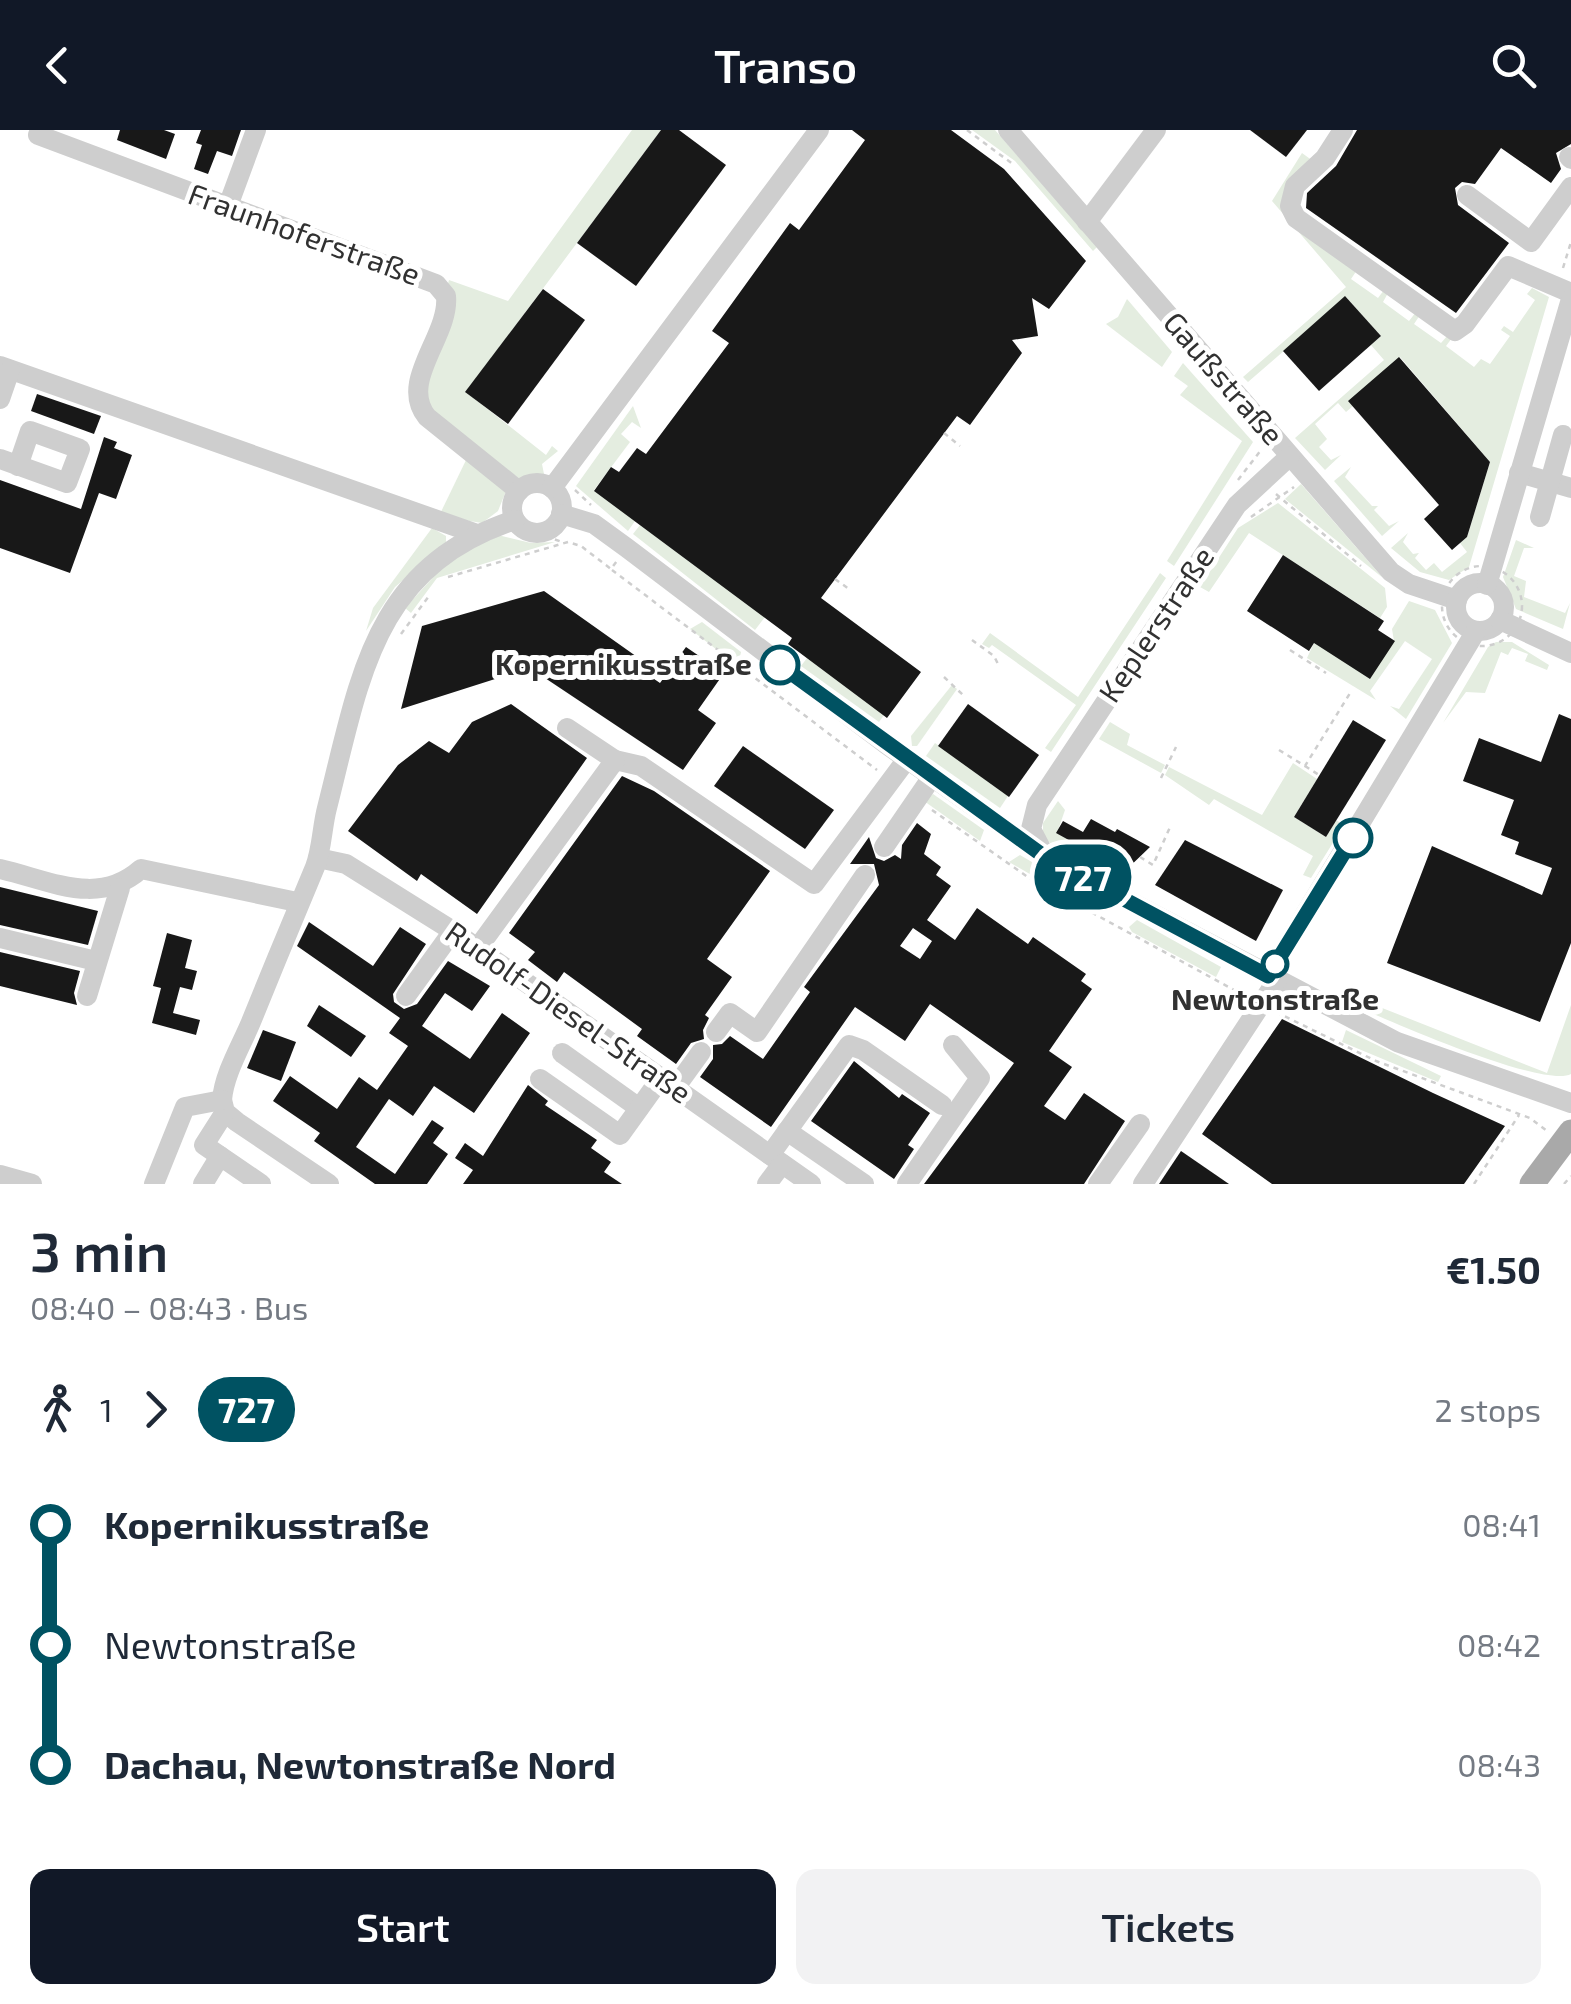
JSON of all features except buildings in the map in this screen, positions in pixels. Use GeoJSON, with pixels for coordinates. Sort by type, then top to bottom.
{"type":"FeatureCollection","features":[{"type":"Feature","properties":{"kind":"main road"},"geometry":{"type":"LineString","coordinates":[[1532,1184],[1571,1132]]}},
{"type":"Feature","properties":{"kind":"street"},"geometry":{"type":"LineString","coordinates":[[228,206],[256,130]]}},
{"type":"Feature","properties":{"kind":"street"},"geometry":{"type":"LineString","coordinates":[[552,488],[818,130]]}},
{"type":"Feature","properties":{"kind":"street","name":"Gaußstraße"},"geometry":{"type":"LineString","coordinates":[[1008,130],[1392,572],[1450,598]]}},
{"type":"Feature","properties":{"kind":"street"},"geometry":{"type":"LineString","coordinates":[[1087,222],[1156,130]]}},
{"type":"Feature","properties":{"kind":"street"},"geometry":{"type":"LineString","coordinates":[[1343,130],[1324,158],[1295,186],[1290,206],[1296,218],[1455,330],[1465,324],[1508,266],[1571,296],[1490,576],[1508,623]]}},
{"type":"Feature","properties":{"kind":"street","name":"Fraunhoferstraße"},"geometry":{"type":"LineString","coordinates":[[39,133],[436,284],[443,290],[445,314],[417,387],[418,402],[427,417],[519,491]]}},
{"type":"Feature","properties":{"kind":"street"},"geometry":{"type":"LineString","coordinates":[[1467,195],[1531,242],[1571,187]]}},
{"type":"Feature","properties":{"kind":"street"},"geometry":{"type":"LineString","coordinates":[[0,399],[5,368],[474,533]]}},
{"type":"Feature","properties":{"kind":"street"},"geometry":{"type":"LineString","coordinates":[[1540,517],[1563,434]]}},
{"type":"Feature","properties":{"kind":"street","name":"Keplerstraße"},"geometry":{"type":"LineString","coordinates":[[1037,805],[1237,504],[1290,456]]}},
{"type":"Feature","properties":{"kind":"street"},"geometry":{"type":"LineString","coordinates":[[1519,473],[1571,488]]}},
{"type":"Feature","properties":{"kind":"street"},"geometry":{"type":"LineString","coordinates":[[535,484],[552,488],[560,500],[561,514],[549,530],[524,530],[514,520],[512,505],[519,491],[535,484]]}},
{"type":"Feature","properties":{"kind":"street"},"geometry":{"type":"LineString","coordinates":[[561,514],[594,524],[628,548],[907,759],[1045,857],[1422,1053],[1571,1103]]}},
{"type":"Feature","properties":{"kind":"street"},"geometry":{"type":"LineString","coordinates":[[262,1184],[204,1145],[224,1106],[297,902],[318,858],[331,790],[376,635],[415,580],[474,533],[514,520]]}},
{"type":"Feature","properties":{"kind":"street"},"geometry":{"type":"LineString","coordinates":[[1478,646],[1450,598],[1490,576]]}},
{"type":"Feature","properties":{"kind":"street"},"geometry":{"type":"LineString","coordinates":[[1142,1184],[1272,978],[1378,796],[1490,629],[1508,623],[1571,652]]}},
{"type":"Feature","properties":{"kind":"street"},"geometry":{"type":"LineString","coordinates":[[568,728],[615,760],[641,766],[814,884],[907,759]]}},
{"type":"Feature","properties":{"kind":"street"},"geometry":{"type":"LineString","coordinates":[[477,949],[615,760]]}},
{"type":"Feature","properties":{"kind":"street"},"geometry":{"type":"LineString","coordinates":[[884,847],[932,776]]}},
{"type":"Feature","properties":{"kind":"street"},"geometry":{"type":"LineString","coordinates":[[981,810],[1020,816],[1037,805]]}},
{"type":"Feature","properties":{"kind":"street"},"geometry":{"type":"LineString","coordinates":[[1037,805],[1031,829],[1045,857]]}},
{"type":"Feature","properties":{"kind":"street","name":"Rudolf-Diesel-Straße"},"geometry":{"type":"LineString","coordinates":[[318,858],[346,864],[453,932],[810,1184]]}},
{"type":"Feature","properties":{"kind":"street"},"geometry":{"type":"LineString","coordinates":[[0,869],[94,891],[120,888]]}},
{"type":"Feature","properties":{"kind":"street"},"geometry":{"type":"LineString","coordinates":[[87,996],[120,888],[141,870],[297,902]]}},
{"type":"Feature","properties":{"kind":"street"},"geometry":{"type":"LineString","coordinates":[[716,1032],[730,1013],[757,1032],[865,874]]}},
{"type":"Feature","properties":{"kind":"street"},"geometry":{"type":"LineString","coordinates":[[406,996],[453,932]]}},
{"type":"Feature","properties":{"kind":"street"},"geometry":{"type":"LineString","coordinates":[[0,938],[96,962]]}},
{"type":"Feature","properties":{"kind":"street"},"geometry":{"type":"LineString","coordinates":[[767,1184],[788,1131],[849,1045],[864,1050],[942,1105]]}},
{"type":"Feature","properties":{"kind":"street"},"geometry":{"type":"LineString","coordinates":[[907,1184],[980,1078],[952,1045]]}},
{"type":"Feature","properties":{"kind":"street"},"geometry":{"type":"LineString","coordinates":[[540,1079],[620,1136],[640,1108],[701,1052]]}},
{"type":"Feature","properties":{"kind":"street"},"geometry":{"type":"LineString","coordinates":[[562,1053],[640,1108]]}},
{"type":"Feature","properties":{"kind":"street"},"geometry":{"type":"LineString","coordinates":[[154,1184],[185,1107],[224,1106],[329,1184]]}},
{"type":"Feature","properties":{"kind":"street"},"geometry":{"type":"LineString","coordinates":[[1098,1184],[1140,1124]]}},
{"type":"Feature","properties":{"kind":"street"},"geometry":{"type":"LineString","coordinates":[[788,1131],[864,1184]]}},
{"type":"Feature","properties":{"kind":"street"},"geometry":{"type":"LineString","coordinates":[[203,1184],[220,1156]]}},
{"type":"Feature","properties":{"kind":"street"},"geometry":{"type":"LineString","coordinates":[[0,1175],[32,1184]]}},
{"type":"Feature","properties":{"kind":"path"},"geometry":{"type":"LineString","coordinates":[[944,433],[960,446]]}},
{"type":"Feature","properties":{"kind":"path"},"geometry":{"type":"LineString","coordinates":[[1229,491],[1256,456]]}},
{"type":"Feature","properties":{"kind":"path"},"geometry":{"type":"LineString","coordinates":[[1251,517],[1280,499]]}},
{"type":"Feature","properties":{"kind":"path"},"geometry":{"type":"LineString","coordinates":[[536,533],[563,542]]}},
{"type":"Feature","properties":{"kind":"path"},"geometry":{"type":"LineString","coordinates":[[1464,570],[1510,579],[1519,591],[1522,606],[1508,623],[1505,639],[1478,646],[1450,630],[1444,619],[1450,598],[1450,583],[1464,570]]}},
{"type":"Feature","properties":{"kind":"path"},"geometry":{"type":"LineString","coordinates":[[835,579],[849,589]]}},
{"type":"Feature","properties":{"kind":"path"},"geometry":{"type":"LineString","coordinates":[[972,640],[994,656],[998,664]]}},
{"type":"Feature","properties":{"kind":"path"},"geometry":{"type":"LineString","coordinates":[[1290,650],[1326,673]]}},
{"type":"Feature","properties":{"kind":"path"},"geometry":{"type":"LineString","coordinates":[[648,670],[654,674],[652,678]]}},
{"type":"Feature","properties":{"kind":"path"},"geometry":{"type":"LineString","coordinates":[[944,678],[963,695]]}},
{"type":"Feature","properties":{"kind":"path"},"geometry":{"type":"LineString","coordinates":[[769,693],[776,684]]}},
{"type":"Feature","properties":{"kind":"path"},"geometry":{"type":"LineString","coordinates":[[1305,766],[1352,690]]}},
{"type":"Feature","properties":{"kind":"path"},"geometry":{"type":"LineString","coordinates":[[1160,778],[1176,747]]}},
{"type":"Feature","properties":{"kind":"path"},"geometry":{"type":"LineString","coordinates":[[1279,750],[1319,775]]}},
{"type":"Feature","properties":{"kind":"path"},"geometry":{"type":"LineString","coordinates":[[1140,856],[1153,865],[1171,825]]}},
{"type":"Feature","properties":{"kind":"path"},"geometry":{"type":"LineString","coordinates":[[1336,1042],[1339,1035]]}},
{"type":"Feature","properties":{"kind":"path"},"geometry":{"type":"LineString","coordinates":[[1474,1184],[1520,1114]]}},
{"type":"Feature","properties":{"kind":"path"},"geometry":{"type":"LineString","coordinates":[[1564,1184],[1571,1176]]}},
{"type":"Feature","properties":{"kind":"shaded area"},"geometry":{"type":"Polygon","coordinates":[[[632,130],[661,130],[466,392],[546,455],[552,446],[558,451],[542,464],[544,474],[520,479],[432,414],[423,396],[449,280],[508,301],[632,130]]]}},
{"type":"Feature","properties":{"kind":"shaded area"},"geometry":{"type":"Polygon","coordinates":[[[972,130],[995,130],[1097,247],[1093,251],[1015,161],[972,130]]]}},
{"type":"Feature","properties":{"kind":"shaded area"},"geometry":{"type":"Polygon","coordinates":[[[1302,153],[1313,161],[1285,194],[1357,270],[1351,279],[1378,298],[1384,290],[1388,293],[1383,302],[1409,321],[1416,312],[1420,315],[1414,324],[1441,343],[1448,335],[1452,338],[1446,346],[1474,367],[1481,359],[1490,364],[1510,336],[1501,330],[1504,326],[1513,332],[1535,300],[1527,294],[1532,288],[1549,297],[1469,567],[1449,580],[1420,572],[1391,548],[1408,533],[1403,542],[1413,554],[1419,553],[1415,558],[1426,570],[1434,563],[1442,572],[1467,552],[1460,543],[1467,537],[1490,462],[1400,357],[1346,412],[1338,403],[1315,424],[1327,439],[1319,447],[1331,460],[1341,455],[1325,470],[1295,438],[1384,360],[1371,345],[1381,336],[1346,297],[1248,382],[1243,377],[1346,287],[1272,201],[1302,153]]]}},
{"type":"Feature","properties":{"kind":"shaded area"},"geometry":{"type":"Polygon","coordinates":[[[1127,299],[1172,352],[1162,367],[1106,324],[1118,317],[1127,299]]]}},
{"type":"Feature","properties":{"kind":"shaded area"},"geometry":{"type":"Polygon","coordinates":[[[1183,363],[1253,442],[1174,566],[1167,561],[1242,441],[1180,395],[1188,386],[1174,376],[1183,363]]]}},
{"type":"Feature","properties":{"kind":"shaded area"},"geometry":{"type":"Polygon","coordinates":[[[633,406],[641,428],[632,422],[621,434],[630,442],[594,490],[635,521],[628,531],[576,486],[633,406]]]}},
{"type":"Feature","properties":{"kind":"shaded area"},"geometry":{"type":"Polygon","coordinates":[[[468,456],[506,491],[498,511],[482,523],[439,516],[468,456]]]}},
{"type":"Feature","properties":{"kind":"shaded area"},"geometry":{"type":"Polygon","coordinates":[[[1351,467],[1345,477],[1372,506],[1378,506],[1374,510],[1389,526],[1399,521],[1382,536],[1334,481],[1351,467]]]}},
{"type":"Feature","properties":{"kind":"shaded area"},"geometry":{"type":"Polygon","coordinates":[[[1301,484],[1383,578],[1285,499],[1301,484]]]}},
{"type":"Feature","properties":{"kind":"shaded area"},"geometry":{"type":"Polygon","coordinates":[[[1278,503],[1385,588],[1387,607],[1380,618],[1249,533],[1209,592],[1200,587],[1238,528],[1278,503]]]}},
{"type":"Feature","properties":{"kind":"shaded area"},"geometry":{"type":"Polygon","coordinates":[[[640,525],[765,617],[755,630],[633,534],[640,525]]]}},
{"type":"Feature","properties":{"kind":"shaded area"},"geometry":{"type":"Polygon","coordinates":[[[432,528],[446,536],[446,543],[395,587],[366,631],[373,608],[432,528]]]}},
{"type":"Feature","properties":{"kind":"shaded area"},"geometry":{"type":"Polygon","coordinates":[[[498,535],[531,543],[555,542],[437,578],[411,613],[405,608],[449,560],[498,535]]]}},
{"type":"Feature","properties":{"kind":"shaded area"},"geometry":{"type":"Polygon","coordinates":[[[1516,540],[1534,548],[1524,548],[1514,576],[1526,581],[1524,597],[1565,613],[1570,603],[1563,629],[1516,609],[1503,577],[1516,540]]]}},
{"type":"Feature","properties":{"kind":"shaded area"},"geometry":{"type":"Polygon","coordinates":[[[1160,573],[1166,578],[1051,752],[1045,748],[1076,705],[992,645],[989,648],[982,644],[990,633],[1078,697],[1160,573]]]}},
{"type":"Feature","properties":{"kind":"shaded area"},"geometry":{"type":"Polygon","coordinates":[[[1409,601],[1435,610],[1452,643],[1406,719],[1390,706],[1399,709],[1432,659],[1405,641],[1370,691],[1376,700],[1307,658],[1314,643],[1394,641],[1392,629],[1409,601]]]}},
{"type":"Feature","properties":{"kind":"shaded area"},"geometry":{"type":"Polygon","coordinates":[[[702,622],[741,652],[738,666],[690,629],[702,622]]]}},
{"type":"Feature","properties":{"kind":"shaded area"},"geometry":{"type":"Polygon","coordinates":[[[1496,642],[1512,642],[1549,665],[1547,670],[1525,661],[1528,654],[1512,648],[1508,655],[1501,652],[1485,693],[1466,692],[1443,723],[1488,647],[1496,642]]]}},
{"type":"Feature","properties":{"kind":"shaded area"},"geometry":{"type":"Polygon","coordinates":[[[807,658],[884,715],[879,722],[801,666],[807,658]]]}},
{"type":"Feature","properties":{"kind":"shaded area"},"geometry":{"type":"Polygon","coordinates":[[[952,685],[957,689],[917,746],[912,746],[911,736],[952,685]]]}},
{"type":"Feature","properties":{"kind":"shaded area"},"geometry":{"type":"Polygon","coordinates":[[[1110,722],[1130,734],[1127,745],[1165,765],[1161,773],[1099,739],[1110,722]]]}},
{"type":"Feature","properties":{"kind":"shaded area"},"geometry":{"type":"Polygon","coordinates":[[[935,743],[1008,796],[1000,808],[926,756],[935,743]]]}},
{"type":"Feature","properties":{"kind":"shaded area"},"geometry":{"type":"Polygon","coordinates":[[[1293,763],[1317,779],[1294,817],[1326,837],[1336,820],[1344,825],[1311,878],[1303,875],[1313,856],[1214,799],[1209,805],[1165,775],[1169,767],[1262,815],[1293,763]]]}},
{"type":"Feature","properties":{"kind":"shaded area"},"geometry":{"type":"Polygon","coordinates":[[[933,794],[984,830],[980,841],[924,801],[933,794]]]}},
{"type":"Feature","properties":{"kind":"shaded area"},"geometry":{"type":"Polygon","coordinates":[[[1058,801],[1065,810],[1057,833],[1095,855],[1089,865],[1043,839],[1043,823],[1058,801]]]}},
{"type":"Feature","properties":{"kind":"shaded area"},"geometry":{"type":"Polygon","coordinates":[[[1020,855],[1076,888],[1071,898],[1009,862],[1020,855]]]}},
{"type":"Feature","properties":{"kind":"shaded area"},"geometry":{"type":"Polygon","coordinates":[[[1137,920],[1221,967],[1216,977],[1132,932],[1129,927],[1137,920]]]}},
{"type":"Feature","properties":{"kind":"shaded area"},"geometry":{"type":"Polygon","coordinates":[[[1367,1002],[1547,1073],[1571,1005],[1571,1074],[1556,1076],[1532,1072],[1470,1053],[1365,1010],[1367,1002]]]}},
{"type":"Feature","properties":{"kind":"shaded area"},"geometry":{"type":"Polygon","coordinates":[[[1346,1030],[1441,1076],[1438,1082],[1342,1042],[1346,1030]]]}},
{"type":"Feature","properties":{"kind":"bus line","name":"727"},"geometry":{"type":"LineString","coordinates":[[780,665],[1045,857],[1268,976],[1353,838]]}},
{"type":"Feature","properties":{"kind":"place","name":"Kopernikusstraße"},"geometry":{"type":"Point","coordinates":[780,665]}},
{"type":"Feature","properties":{"kind":"place","name":"Newtonstraße"},"geometry":{"type":"Point","coordinates":[1275,964]}}]}
